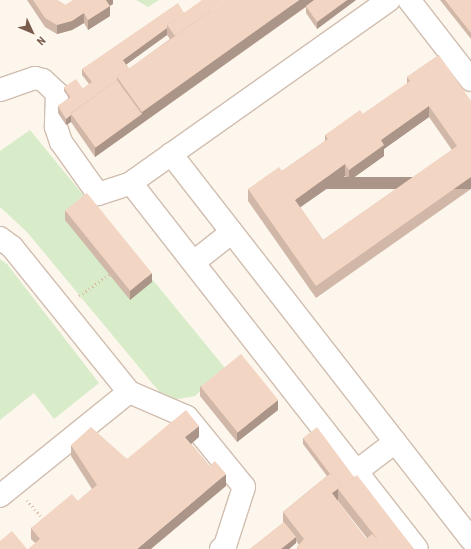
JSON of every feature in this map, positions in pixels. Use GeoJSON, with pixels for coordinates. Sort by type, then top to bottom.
{"type":"FeatureCollection","features":[{"type":"Feature","properties":{"kind":"lane"},"geometry":{"type":"LineString","coordinates":[[0,90],[35,78],[43,80],[57,93],[56,127],[61,142],[98,194],[130,183],[389,0]]}},
{"type":"Feature","properties":{"kind":"lane"},"geometry":{"type":"LineString","coordinates":[[409,0],[471,80]]}},
{"type":"Feature","properties":{"kind":"lane"},"geometry":{"type":"LineString","coordinates":[[171,154],[471,540]]}},
{"type":"Feature","properties":{"kind":"lane"},"geometry":{"type":"LineString","coordinates":[[130,183],[194,262],[417,549]]}},
{"type":"Feature","properties":{"kind":"lane"},"geometry":{"type":"LineString","coordinates":[[194,262],[232,232]]}},
{"type":"Feature","properties":{"kind":"lane"},"geometry":{"type":"LineString","coordinates":[[0,238],[12,247],[129,392],[187,417],[244,487],[225,546],[221,549]]}},
{"type":"Feature","properties":{"kind":"lane"},"geometry":{"type":"LineString","coordinates":[[0,496],[129,392]]}},
{"type":"Feature","properties":{"kind":"lane"},"geometry":{"type":"LineString","coordinates":[[357,471],[395,442]]}},
{"type":"Feature","properties":{"kind":"path"},"geometry":{"type":"LineString","coordinates":[[62,308],[109,274]]}},
{"type":"Feature","properties":{"kind":"path"},"geometry":{"type":"LineString","coordinates":[[34,508],[48,525]]}},
{"type":"Feature","properties":{"kind":"green space"},"geometry":{"type":"Polygon","coordinates":[[[136,0],[159,0],[148,7],[136,0]]]}},
{"type":"Feature","properties":{"kind":"green space"},"geometry":{"type":"Polygon","coordinates":[[[30,130],[225,368],[195,396],[167,401],[27,232],[0,207],[0,151],[30,130]]]}},
{"type":"Feature","properties":{"kind":"green space"},"geometry":{"type":"Polygon","coordinates":[[[0,259],[7,264],[99,383],[54,419],[34,393],[0,420],[0,259]]]}},
{"type":"Feature","properties":{"kind":"building"},"geometry":{"type":"Polygon","coordinates":[[[33,0],[57,0],[65,5],[73,0],[106,0],[110,6],[88,20],[84,13],[72,21],[57,25],[45,18],[33,0]]]}},
{"type":"Feature","properties":{"kind":"building"},"geometry":{"type":"Polygon","coordinates":[[[202,0],[226,0],[175,36],[167,25],[202,0]]]}},
{"type":"Feature","properties":{"kind":"building"},"geometry":{"type":"Polygon","coordinates":[[[226,0],[299,0],[142,112],[117,77],[226,0]]]}},
{"type":"Feature","properties":{"kind":"building"},"geometry":{"type":"Polygon","coordinates":[[[314,0],[347,0],[317,22],[306,6],[314,0]]]}},
{"type":"Feature","properties":{"kind":"building"},"geometry":{"type":"Polygon","coordinates":[[[445,0],[471,0],[471,33],[445,0]]]}},
{"type":"Feature","properties":{"kind":"building"},"geometry":{"type":"Polygon","coordinates":[[[178,3],[184,13],[167,25],[167,28],[123,60],[129,69],[117,77],[117,80],[71,113],[71,115],[66,119],[58,106],[92,82],[82,69],[178,3]]]}},
{"type":"Feature","properties":{"kind":"building"},"geometry":{"type":"Polygon","coordinates":[[[439,55],[471,101],[471,177],[316,286],[248,189],[279,167],[282,171],[328,139],[325,135],[360,110],[363,114],[410,81],[407,77],[439,55]],[[429,106],[381,140],[384,145],[349,170],[345,164],[295,200],[323,240],[457,146],[429,106]]]}},
{"type":"Feature","properties":{"kind":"building"},"geometry":{"type":"Polygon","coordinates":[[[76,79],[83,89],[71,97],[64,88],[76,79]]]}},
{"type":"Feature","properties":{"kind":"building"},"geometry":{"type":"Polygon","coordinates":[[[117,80],[142,114],[96,147],[71,114],[117,80]]]}},
{"type":"Feature","properties":{"kind":"building"},"geometry":{"type":"Polygon","coordinates":[[[87,193],[152,273],[130,291],[65,211],[87,193]]]}},
{"type":"Feature","properties":{"kind":"building"},"geometry":{"type":"Polygon","coordinates":[[[241,354],[278,400],[238,433],[201,387],[241,354]]]}},
{"type":"Feature","properties":{"kind":"building"},"geometry":{"type":"Polygon","coordinates":[[[186,410],[199,426],[185,437],[209,466],[215,461],[226,474],[137,549],[28,549],[40,539],[31,528],[72,494],[78,501],[97,485],[71,445],[91,427],[127,459],[186,410]]]}},
{"type":"Feature","properties":{"kind":"building"},"geometry":{"type":"Polygon","coordinates":[[[317,427],[354,477],[342,487],[331,473],[330,474],[303,438],[317,427]]]}},
{"type":"Feature","properties":{"kind":"building"},"geometry":{"type":"Polygon","coordinates":[[[331,473],[342,486],[332,493],[366,539],[372,534],[378,540],[338,489],[357,475],[414,549],[298,549],[297,547],[304,539],[283,512],[331,473]]]}},
{"type":"Feature","properties":{"kind":"building"},"geometry":{"type":"Polygon","coordinates":[[[284,522],[296,537],[281,549],[250,549],[284,522]]]}},
{"type":"Feature","properties":{"kind":"building"},"geometry":{"type":"Polygon","coordinates":[[[12,531],[27,549],[0,549],[0,541],[12,531]]]}}]}
